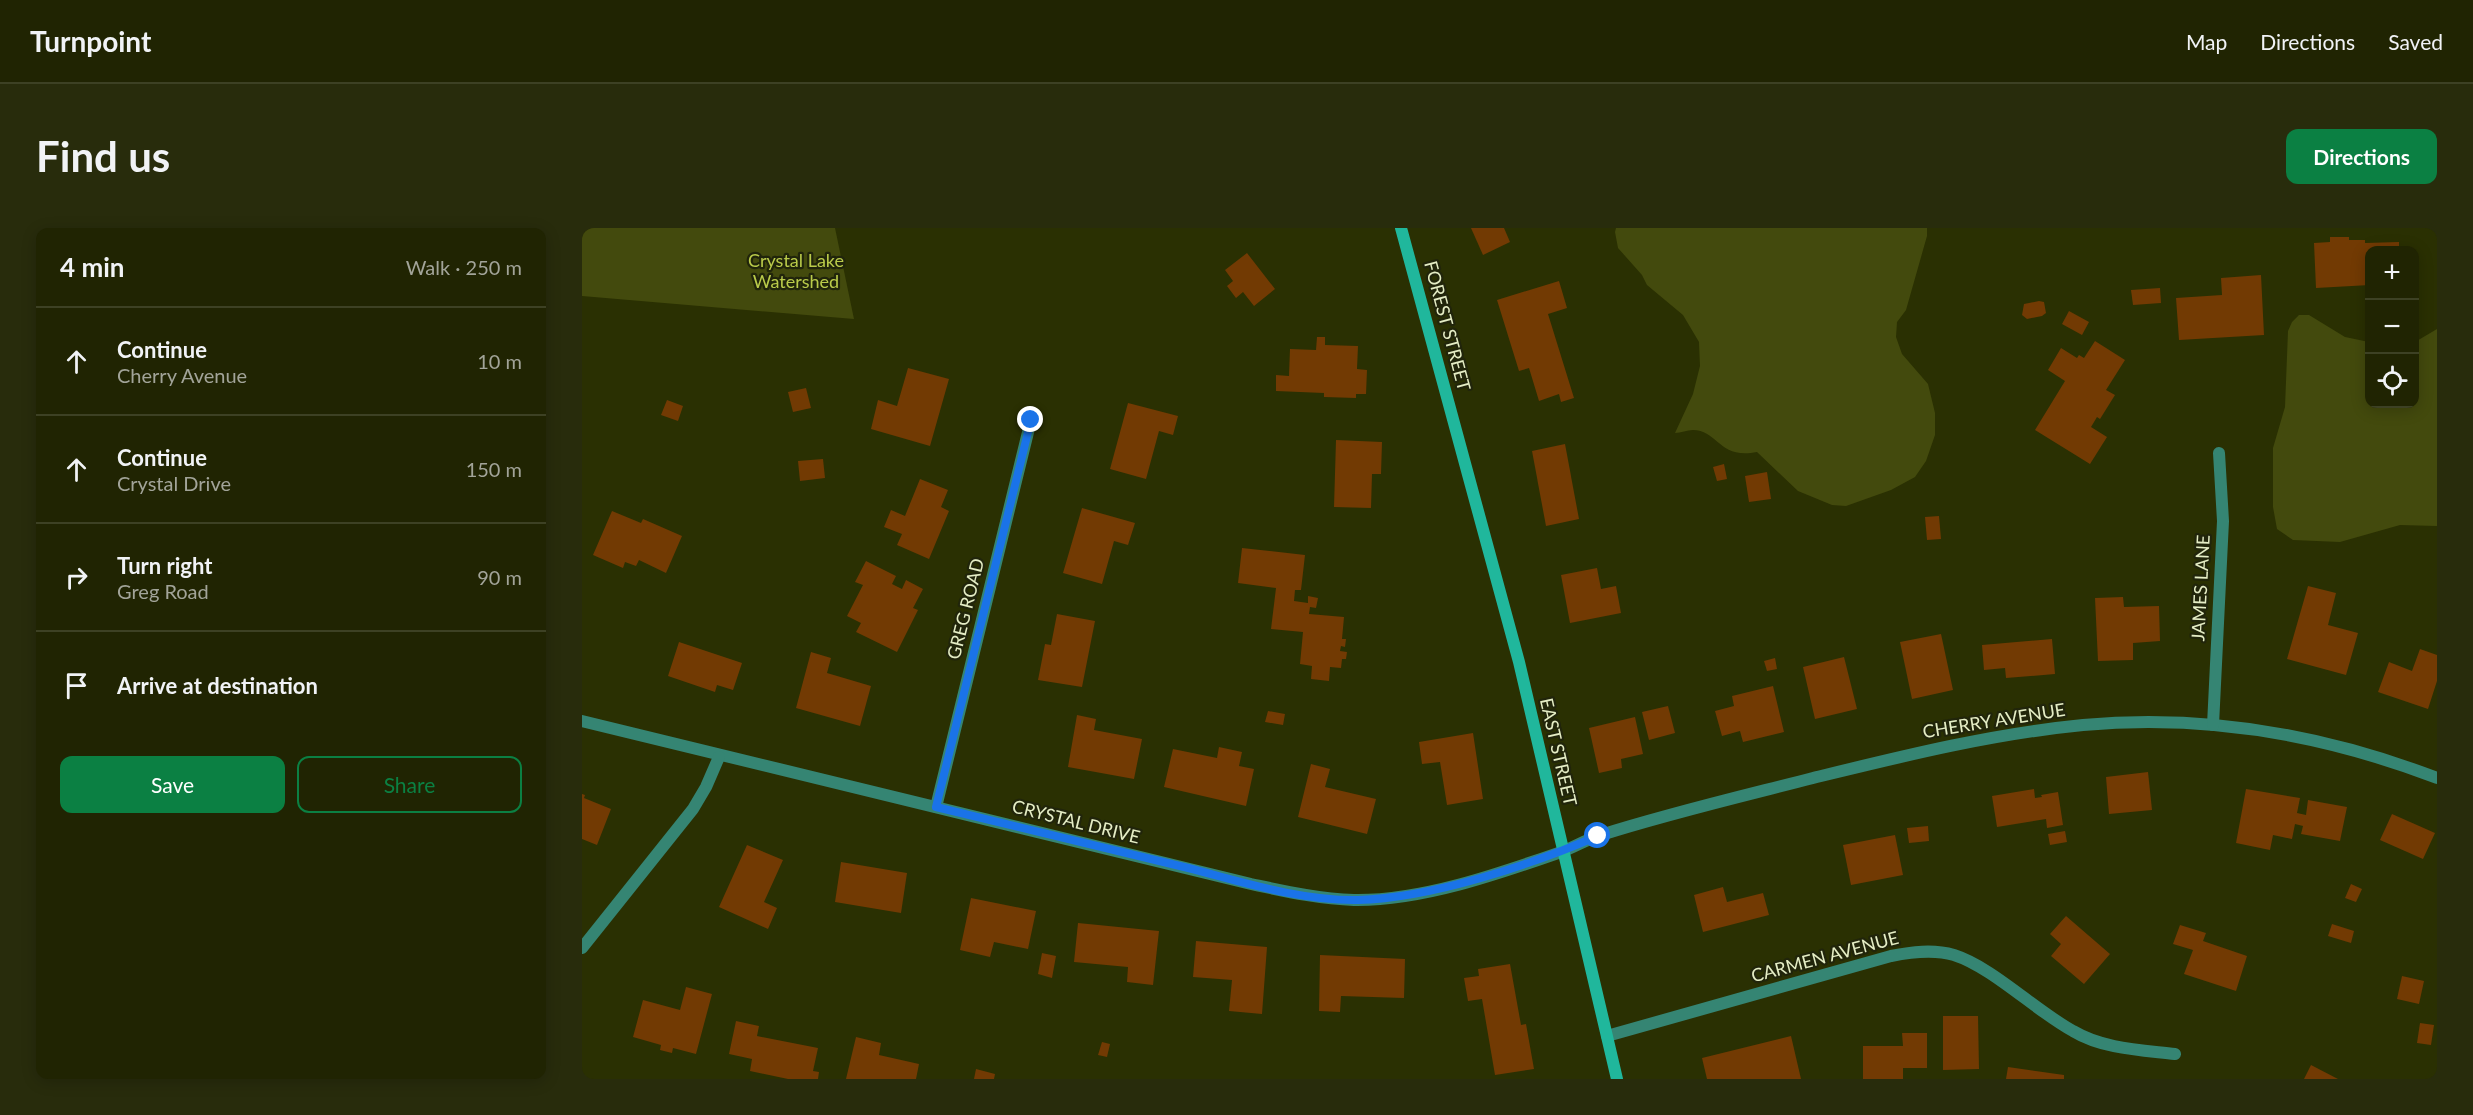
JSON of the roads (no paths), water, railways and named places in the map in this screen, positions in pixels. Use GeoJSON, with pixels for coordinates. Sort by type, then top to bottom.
{"type":"FeatureCollection","features":[{"type":"Feature","properties":{"kind":"main road","name":"FOREST STREET"},"geometry":{"type":"LineString","coordinates":[[1401,228],[1458,434]]}},
{"type":"Feature","properties":{"kind":"main road","name":"EAST STREET"},"geometry":{"type":"LineString","coordinates":[[1458,434],[1519,662],[1617,1079]]}},
{"type":"Feature","properties":{"kind":"street","name":"GREG ROAD"},"geometry":{"type":"LineString","coordinates":[[936,807],[1031,420]]}},
{"type":"Feature","properties":{"kind":"street","name":"JAMES LANE"},"geometry":{"type":"LineString","coordinates":[[2212,725],[2223,521],[2219,453]]}},
{"type":"Feature","properties":{"kind":"street","name":"CRYSTAL DRIVE"},"geometry":{"type":"LineString","coordinates":[[582,722],[1251,884],[1341,899],[1376,899],[1410,895],[1461,883],[1563,851]]}},
{"type":"Feature","properties":{"kind":"street","name":"CHERRY AVENUE"},"geometry":{"type":"LineString","coordinates":[[1563,851],[1598,836],[1917,752],[1976,740],[2084,725],[2167,722],[2212,725],[2330,743],[2397,762],[2437,777]]}},
{"type":"Feature","properties":{"kind":"street"},"geometry":{"type":"LineString","coordinates":[[582,948],[693,809],[720,756]]}},
{"type":"Feature","properties":{"kind":"street","name":"CARMEN AVENUE"},"geometry":{"type":"LineString","coordinates":[[1607,1036],[1891,956],[1939,952],[1961,958],[1980,967],[2074,1032],[2109,1045],[2175,1054]]}},
{"type":"Feature","properties":{"kind":"park label","name":"Crystal Lake Watershed"},"geometry":{"type":"Point","coordinates":[796,271]}}]}
